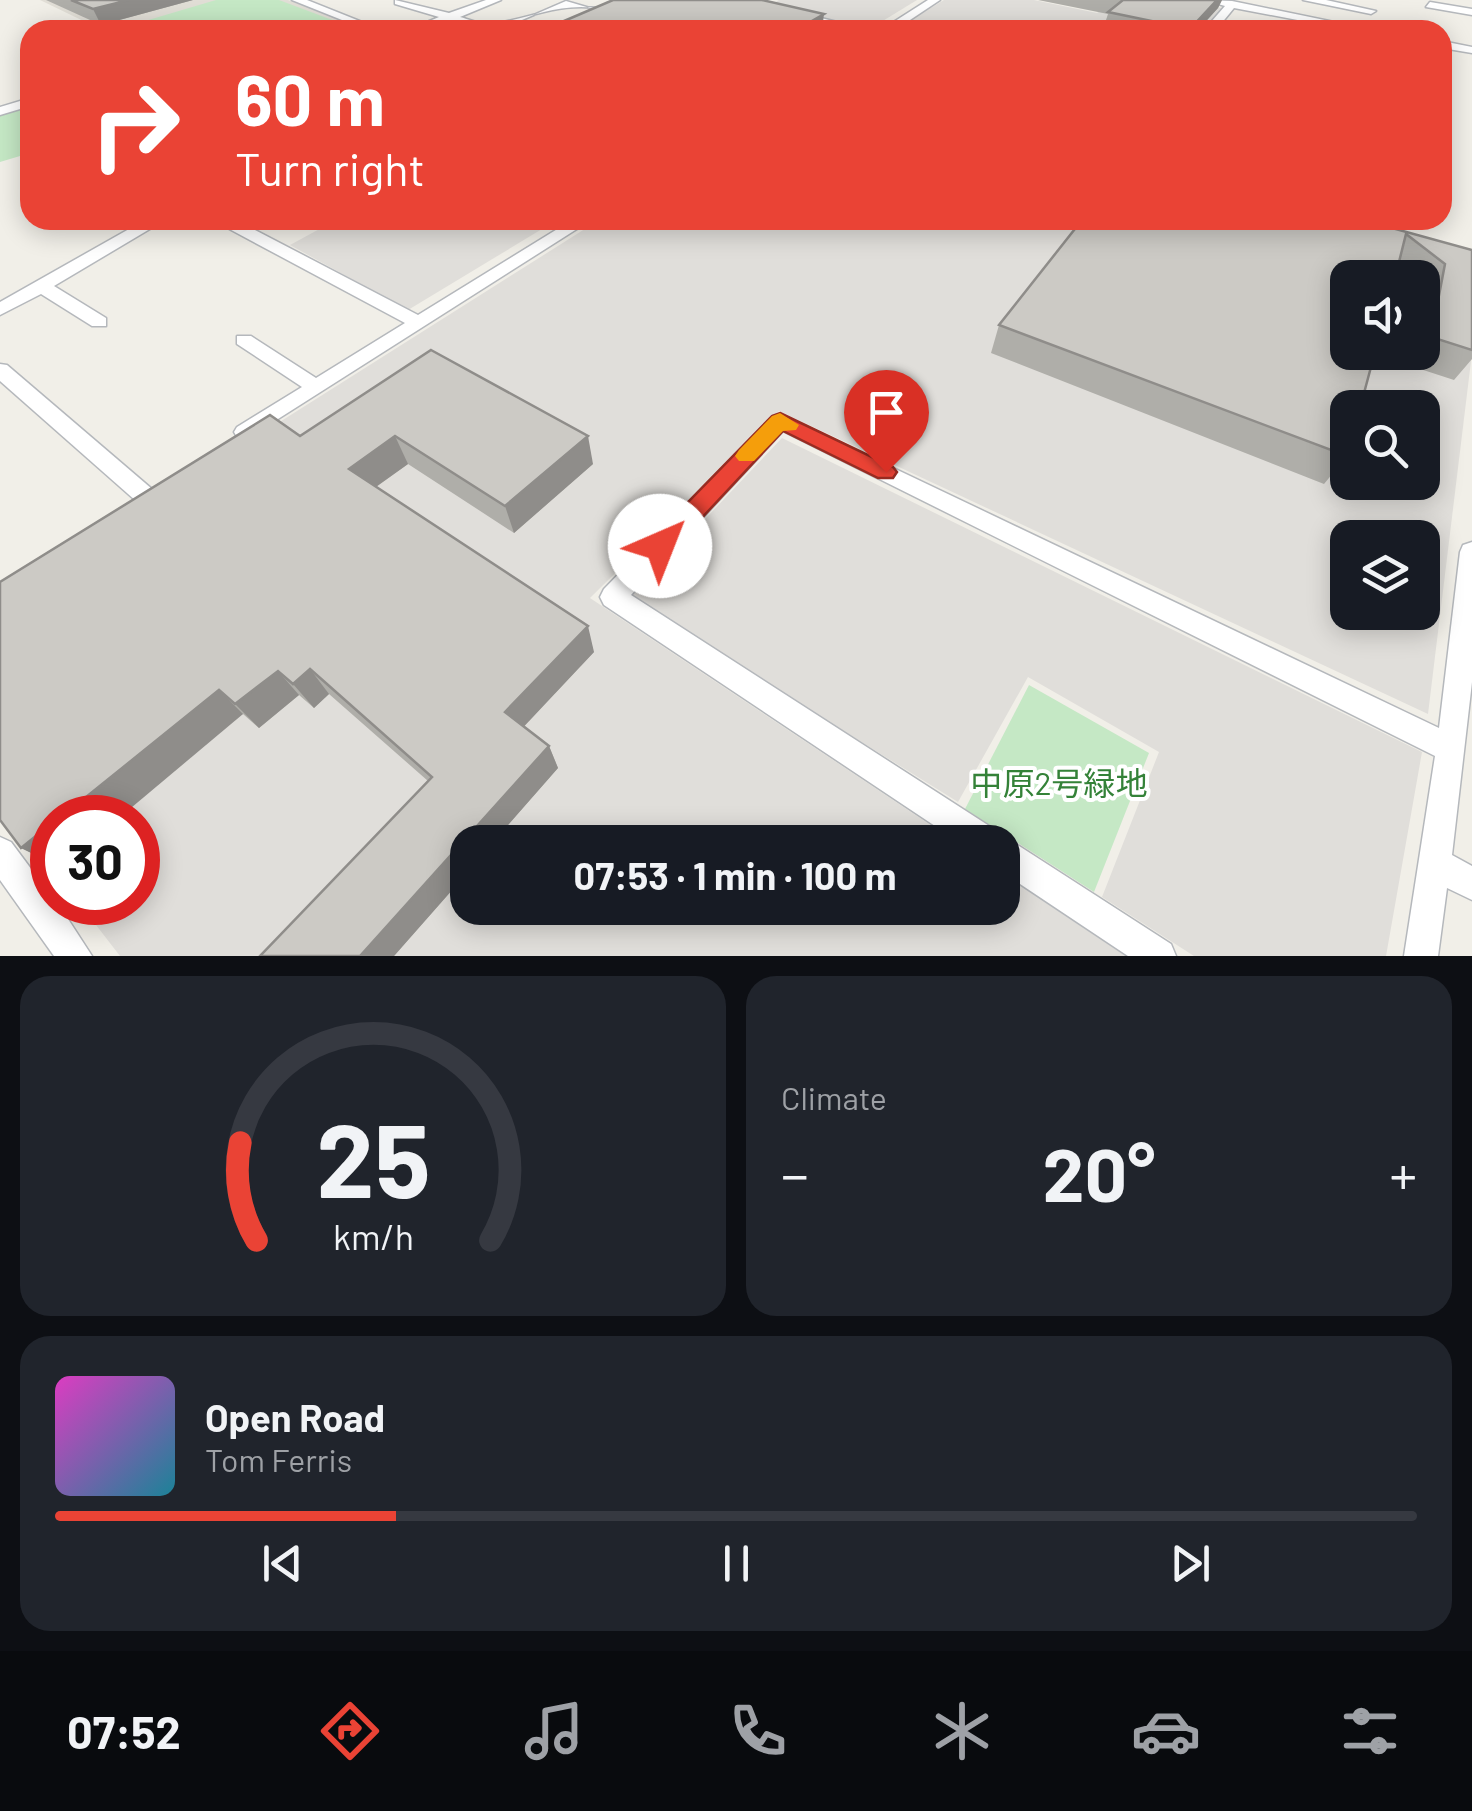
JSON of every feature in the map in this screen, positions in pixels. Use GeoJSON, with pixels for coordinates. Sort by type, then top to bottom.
{"type":"FeatureCollection","features":[{"type":"Feature","properties":{"kind":"street"},"geometry":{"type":"LineString","coordinates":[[298,0],[351,20]]}},
{"type":"Feature","properties":{"kind":"street"},"geometry":{"type":"LineString","coordinates":[[322,9],[334,0]]}},
{"type":"Feature","properties":{"kind":"street"},"geometry":{"type":"LineString","coordinates":[[415,5],[430,0]]}},
{"type":"Feature","properties":{"kind":"street"},"geometry":{"type":"LineString","coordinates":[[442,20],[496,0]]}},
{"type":"Feature","properties":{"kind":"street"},"geometry":{"type":"LineString","coordinates":[[513,20],[561,0]]}},
{"type":"Feature","properties":{"kind":"street"},"geometry":{"type":"LineString","coordinates":[[570,0],[614,8],[586,20]]}},
{"type":"Feature","properties":{"kind":"street"},"geometry":{"type":"LineString","coordinates":[[903,20],[934,0]]}},
{"type":"Feature","properties":{"kind":"street"},"geometry":{"type":"LineString","coordinates":[[1209,0],[1317,20]]}},
{"type":"Feature","properties":{"kind":"street"},"geometry":{"type":"LineString","coordinates":[[1308,0],[1372,12]]}},
{"type":"Feature","properties":{"kind":"street"},"geometry":{"type":"LineString","coordinates":[[387,12],[400,1],[461,20]]}},
{"type":"Feature","properties":{"kind":"street"},"geometry":{"type":"LineString","coordinates":[[1430,4],[1472,12]]}},
{"type":"Feature","properties":{"kind":"street"},"geometry":{"type":"LineString","coordinates":[[786,13],[815,20]]}},
{"type":"Feature","properties":{"kind":"street"},"geometry":{"type":"LineString","coordinates":[[0,310],[135,230]]}},
{"type":"Feature","properties":{"kind":"street"},"geometry":{"type":"LineString","coordinates":[[243,230],[418,324]]}},
{"type":"Feature","properties":{"kind":"street"},"geometry":{"type":"LineString","coordinates":[[222,446],[568,230]]}},
{"type":"Feature","properties":{"kind":"street"},"geometry":{"type":"LineString","coordinates":[[41,286],[99,322]]}},
{"type":"Feature","properties":{"kind":"street"},"geometry":{"type":"LineString","coordinates":[[244,340],[316,387]]}},
{"type":"Feature","properties":{"kind":"street"},"geometry":{"type":"LineString","coordinates":[[0,370],[144,495]]}},
{"type":"Feature","properties":{"kind":"street"},"geometry":{"type":"LineString","coordinates":[[960,825],[612,596],[780,421],[1450,749]]}},
{"type":"Feature","properties":{"kind":"street"},"geometry":{"type":"LineString","coordinates":[[1421,956],[1472,552]]}},
{"type":"Feature","properties":{"kind":"street"},"geometry":{"type":"LineString","coordinates":[[0,853],[75,956]]}},
{"type":"Feature","properties":{"kind":"street"},"geometry":{"type":"LineString","coordinates":[[1434,864],[1472,884]]}},
{"type":"Feature","properties":{"kind":"street"},"geometry":{"type":"LineString","coordinates":[[1020,865],[1158,956]]}},
{"type":"Feature","properties":{"kind":"shaded area"},"geometry":{"type":"Polygon","coordinates":[[[40,0],[288,0],[342,20],[81,20],[40,0]]]}},
{"type":"Feature","properties":{"kind":"shaded area"},"geometry":{"type":"Polygon","coordinates":[[[779,0],[917,0],[884,20],[826,20],[768,6],[779,0]]]}},
{"type":"Feature","properties":{"kind":"shaded area"},"geometry":{"type":"Polygon","coordinates":[[[944,0],[1034,0],[1097,13],[1115,0],[1178,0],[1222,8],[1212,20],[911,20],[944,0]]]}},
{"type":"Feature","properties":{"kind":"shaded area"},"geometry":{"type":"Polygon","coordinates":[[[318,230],[540,230],[408,310],[290,245],[318,230]]]}},
{"type":"Feature","properties":{"kind":"shaded area"},"geometry":{"type":"Polygon","coordinates":[[[583,230],[1297,230],[1402,260],[1330,260],[1330,370],[1440,370],[1440,271],[1472,280],[1472,353],[1440,616],[1440,520],[1330,520],[1330,630],[1438,630],[1428,714],[779,411],[590,598],[930,825],[450,825],[450,925],[1020,925],[1020,884],[1126,956],[120,956],[96,925],[160,925],[160,795],[30,795],[30,840],[0,801],[0,599],[583,230]]]}},
{"type":"Feature","properties":{"kind":"shaded area"},"geometry":{"type":"Polygon","coordinates":[[[782,438],[1422,752],[1386,956],[1194,956],[1102,897],[1159,752],[1028,677],[958,802],[630,598],[782,438]]]}},
{"type":"Feature","properties":{"kind":"green space"},"geometry":{"type":"Polygon","coordinates":[[[216,0],[279,0],[332,20],[148,20],[216,0]]]}},
{"type":"Feature","properties":{"kind":"green space"},"geometry":{"type":"Polygon","coordinates":[[[20,108],[20,156],[0,162],[0,113],[20,108]]]}},
{"type":"Feature","properties":{"kind":"green space","name":"中原2号緑地"},"geometry":{"type":"Polygon","coordinates":[[[1029,685],[1149,753],[1094,892],[1020,844],[1020,825],[990,825],[965,809],[1029,685]]]}},
{"type":"Feature","properties":{"kind":"building"},"geometry":{"type":"Polygon","coordinates":[[[71,0],[129,0],[93,9],[71,0]]]}},
{"type":"Feature","properties":{"kind":"building"},"geometry":{"type":"Polygon","coordinates":[[[613,0],[762,0],[824,14],[814,20],[566,20],[613,0]]]}},
{"type":"Feature","properties":{"kind":"building"},"geometry":{"type":"Polygon","coordinates":[[[1123,0],[1217,0],[1198,20],[1147,20],[1108,12],[1123,0]]]}},
{"type":"Feature","properties":{"kind":"building"},"geometry":{"type":"Polygon","coordinates":[[[1074,230],[1399,230],[1472,250],[1472,350],[1440,340],[1440,290],[1445,264],[1406,234],[1400,260],[1330,260],[1330,370],[1370,370],[1365,390],[1330,390],[1330,450],[999,325],[1074,230]]]}},
{"type":"Feature","properties":{"kind":"building"},"geometry":{"type":"Polygon","coordinates":[[[431,350],[588,436],[505,506],[395,436],[349,469],[588,626],[505,712],[549,746],[478,825],[450,825],[450,856],[360,956],[260,956],[432,777],[310,669],[293,684],[278,671],[235,704],[219,690],[89,795],[30,795],[30,841],[21,848],[0,820],[0,582],[270,415],[300,436],[431,350]]]}},
{"type":"Feature","properties":{"kind":"slow traffic"},"geometry":{"type":"LineString","coordinates":[[747,456],[780,421],[789,425]]}},
{"type":"Feature","properties":{"kind":"route"},"geometry":{"type":"LineString","coordinates":[[660,546],[780,421],[886,472]]}}]}
